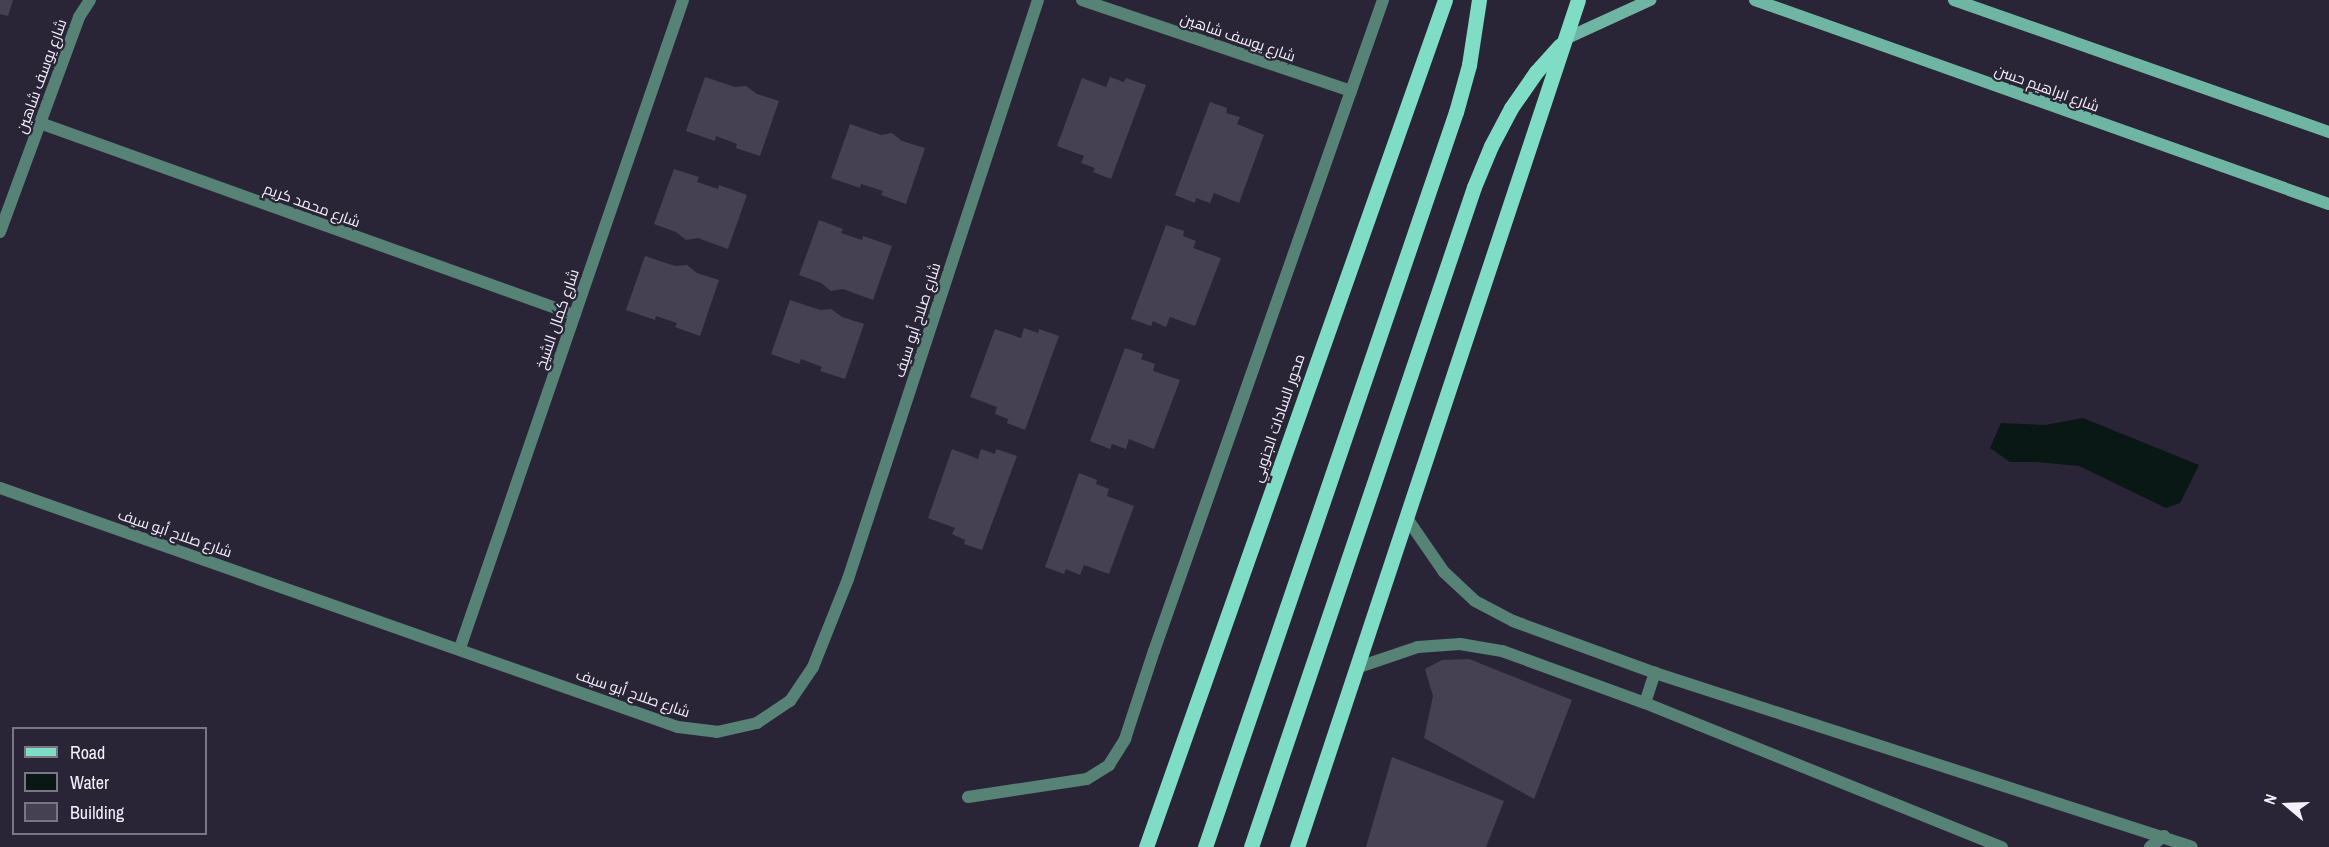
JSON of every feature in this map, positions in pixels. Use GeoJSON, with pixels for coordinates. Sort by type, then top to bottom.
{"type":"FeatureCollection","features":[{"type":"Feature","properties":{"kind":"main road","name":"محور السادات الجنوبي"},"geometry":{"type":"LineString","coordinates":[[1146,847],[1445,0]]}},
{"type":"Feature","properties":{"kind":"main road"},"geometry":{"type":"LineString","coordinates":[[1204,847],[1456,112],[1469,65],[1479,0]]}},
{"type":"Feature","properties":{"kind":"main road"},"geometry":{"type":"LineString","coordinates":[[1296,847],[1578,0]]}},
{"type":"Feature","properties":{"kind":"main road"},"geometry":{"type":"LineString","coordinates":[[1251,847],[1474,187],[1491,146],[1511,108],[1536,72],[1565,39]]}},
{"type":"Feature","properties":{"kind":"street","name":"شارع يوسف شاهين"},"geometry":{"type":"LineString","coordinates":[[0,232],[79,17],[90,0]]}},
{"type":"Feature","properties":{"kind":"street","name":"شارع كمال الشيخ"},"geometry":{"type":"LineString","coordinates":[[460,648],[683,0]]}},
{"type":"Feature","properties":{"kind":"street","name":"شارع صلاح أبو سيف"},"geometry":{"type":"LineString","coordinates":[[0,488],[460,648],[678,727],[717,732],[757,723],[790,700],[813,667],[848,579],[1038,0]]}},
{"type":"Feature","properties":{"kind":"street","name":"شارع يوسف شاهين"},"geometry":{"type":"LineString","coordinates":[[1082,0],[1351,91]]}},
{"type":"Feature","properties":{"kind":"street"},"geometry":{"type":"LineString","coordinates":[[968,797],[1087,779],[1109,765],[1125,739],[1383,0]]}},
{"type":"Feature","properties":{"kind":"street"},"geometry":{"type":"LineString","coordinates":[[1565,39],[1650,0]]}},
{"type":"Feature","properties":{"kind":"street","name":"شارع ابراهيم حسن"},"geometry":{"type":"LineString","coordinates":[[1755,0],[2329,204]]}},
{"type":"Feature","properties":{"kind":"street"},"geometry":{"type":"LineString","coordinates":[[1954,0],[2329,132]]}},
{"type":"Feature","properties":{"kind":"street","name":"شارع محمد كريم"},"geometry":{"type":"LineString","coordinates":[[40,123],[575,315]]}},
{"type":"Feature","properties":{"kind":"street"},"geometry":{"type":"LineString","coordinates":[[1406,517],[1444,572],[1475,601],[1512,621],[1655,673],[2164,836],[2192,847]]}},
{"type":"Feature","properties":{"kind":"street"},"geometry":{"type":"LineString","coordinates":[[1356,668],[1418,647],[1460,644],[1502,651],[1645,703],[2002,847]]}},
{"type":"Feature","properties":{"kind":"street"},"geometry":{"type":"LineString","coordinates":[[1645,703],[1655,673]]}},
{"type":"Feature","properties":{"kind":"street"},"geometry":{"type":"LineString","coordinates":[[2150,847],[2164,836]]}},
{"type":"Feature","properties":{"kind":"water"},"geometry":{"type":"Polygon","coordinates":[[[2083,418],[2199,465],[2180,503],[2166,508],[2079,466],[2010,462],[1990,448],[2001,423],[2045,425],[2083,418]]]}},
{"type":"Feature","properties":{"kind":"building"},"geometry":{"type":"Polygon","coordinates":[[[0,0],[13,0],[8,16],[0,14],[0,0]]]}},
{"type":"Feature","properties":{"kind":"building"},"geometry":{"type":"Polygon","coordinates":[[[705,77],[735,87],[746,86],[757,94],[779,101],[760,156],[736,148],[737,144],[716,136],[715,141],[686,131],[705,77]]]}},
{"type":"Feature","properties":{"kind":"building"},"geometry":{"type":"Polygon","coordinates":[[[1110,77],[1124,82],[1126,78],[1146,85],[1111,179],[1093,172],[1095,168],[1081,163],[1084,156],[1057,146],[1082,78],[1106,87],[1110,77]]]}},
{"type":"Feature","properties":{"kind":"building"},"geometry":{"type":"Polygon","coordinates":[[[1210,102],[1227,108],[1226,113],[1240,117],[1237,124],[1264,135],[1239,203],[1214,193],[1210,203],[1196,198],[1195,203],[1175,195],[1210,102]]]}},
{"type":"Feature","properties":{"kind":"building"},"geometry":{"type":"Polygon","coordinates":[[[850,124],[881,135],[892,133],[902,141],[925,148],[906,204],[881,195],[883,191],[861,184],[860,188],[831,178],[850,124]]]}},
{"type":"Feature","properties":{"kind":"building"},"geometry":{"type":"Polygon","coordinates":[[[674,169],[699,177],[697,182],[718,189],[719,185],[747,195],[728,249],[698,238],[686,240],[676,232],[654,224],[674,169]]]}},
{"type":"Feature","properties":{"kind":"building"},"geometry":{"type":"Polygon","coordinates":[[[819,220],[843,229],[841,233],[862,240],[863,236],[892,246],[873,300],[843,289],[831,291],[821,283],[799,275],[819,220]]]}},
{"type":"Feature","properties":{"kind":"building"},"geometry":{"type":"Polygon","coordinates":[[[1166,225],[1184,231],[1183,236],[1196,241],[1193,248],[1221,258],[1195,326],[1170,317],[1166,327],[1153,321],[1151,326],[1131,319],[1166,225]]]}},
{"type":"Feature","properties":{"kind":"building"},"geometry":{"type":"Polygon","coordinates":[[[645,256],[675,266],[687,265],[697,273],[719,280],[700,336],[675,327],[677,323],[656,316],[655,320],[626,310],[645,256]]]}},
{"type":"Feature","properties":{"kind":"building"},"geometry":{"type":"Polygon","coordinates":[[[790,300],[820,310],[831,309],[842,317],[864,324],[845,379],[820,371],[822,367],[801,359],[799,364],[771,354],[790,300]]]}},
{"type":"Feature","properties":{"kind":"building"},"geometry":{"type":"Polygon","coordinates":[[[1024,328],[1038,333],[1039,329],[1059,336],[1025,430],[1007,423],[1008,419],[995,414],[997,407],[970,397],[995,329],[1021,338],[1024,328]]]}},
{"type":"Feature","properties":{"kind":"building"},"geometry":{"type":"Polygon","coordinates":[[[1125,348],[1143,354],[1141,359],[1155,364],[1153,371],[1180,380],[1154,449],[1129,439],[1126,449],[1112,444],[1110,449],[1090,441],[1125,348]]]}},
{"type":"Feature","properties":{"kind":"building"},"geometry":{"type":"Polygon","coordinates":[[[952,449],[978,459],[981,449],[995,454],[996,449],[1017,456],[982,550],[964,544],[965,540],[952,534],[955,528],[928,518],[952,449]]]}},
{"type":"Feature","properties":{"kind":"building"},"geometry":{"type":"Polygon","coordinates":[[[1079,473],[1097,480],[1096,484],[1109,489],[1107,496],[1134,506],[1109,574],[1084,565],[1080,575],[1066,569],[1064,574],[1045,567],[1079,473]]]}},
{"type":"Feature","properties":{"kind":"building"},"geometry":{"type":"Polygon","coordinates":[[[1469,659],[1572,700],[1534,799],[1424,738],[1433,696],[1425,669],[1442,660],[1469,659]]]}},
{"type":"Feature","properties":{"kind":"building"},"geometry":{"type":"Polygon","coordinates":[[[1392,757],[1504,801],[1486,847],[1366,847],[1392,757]]]}}]}
